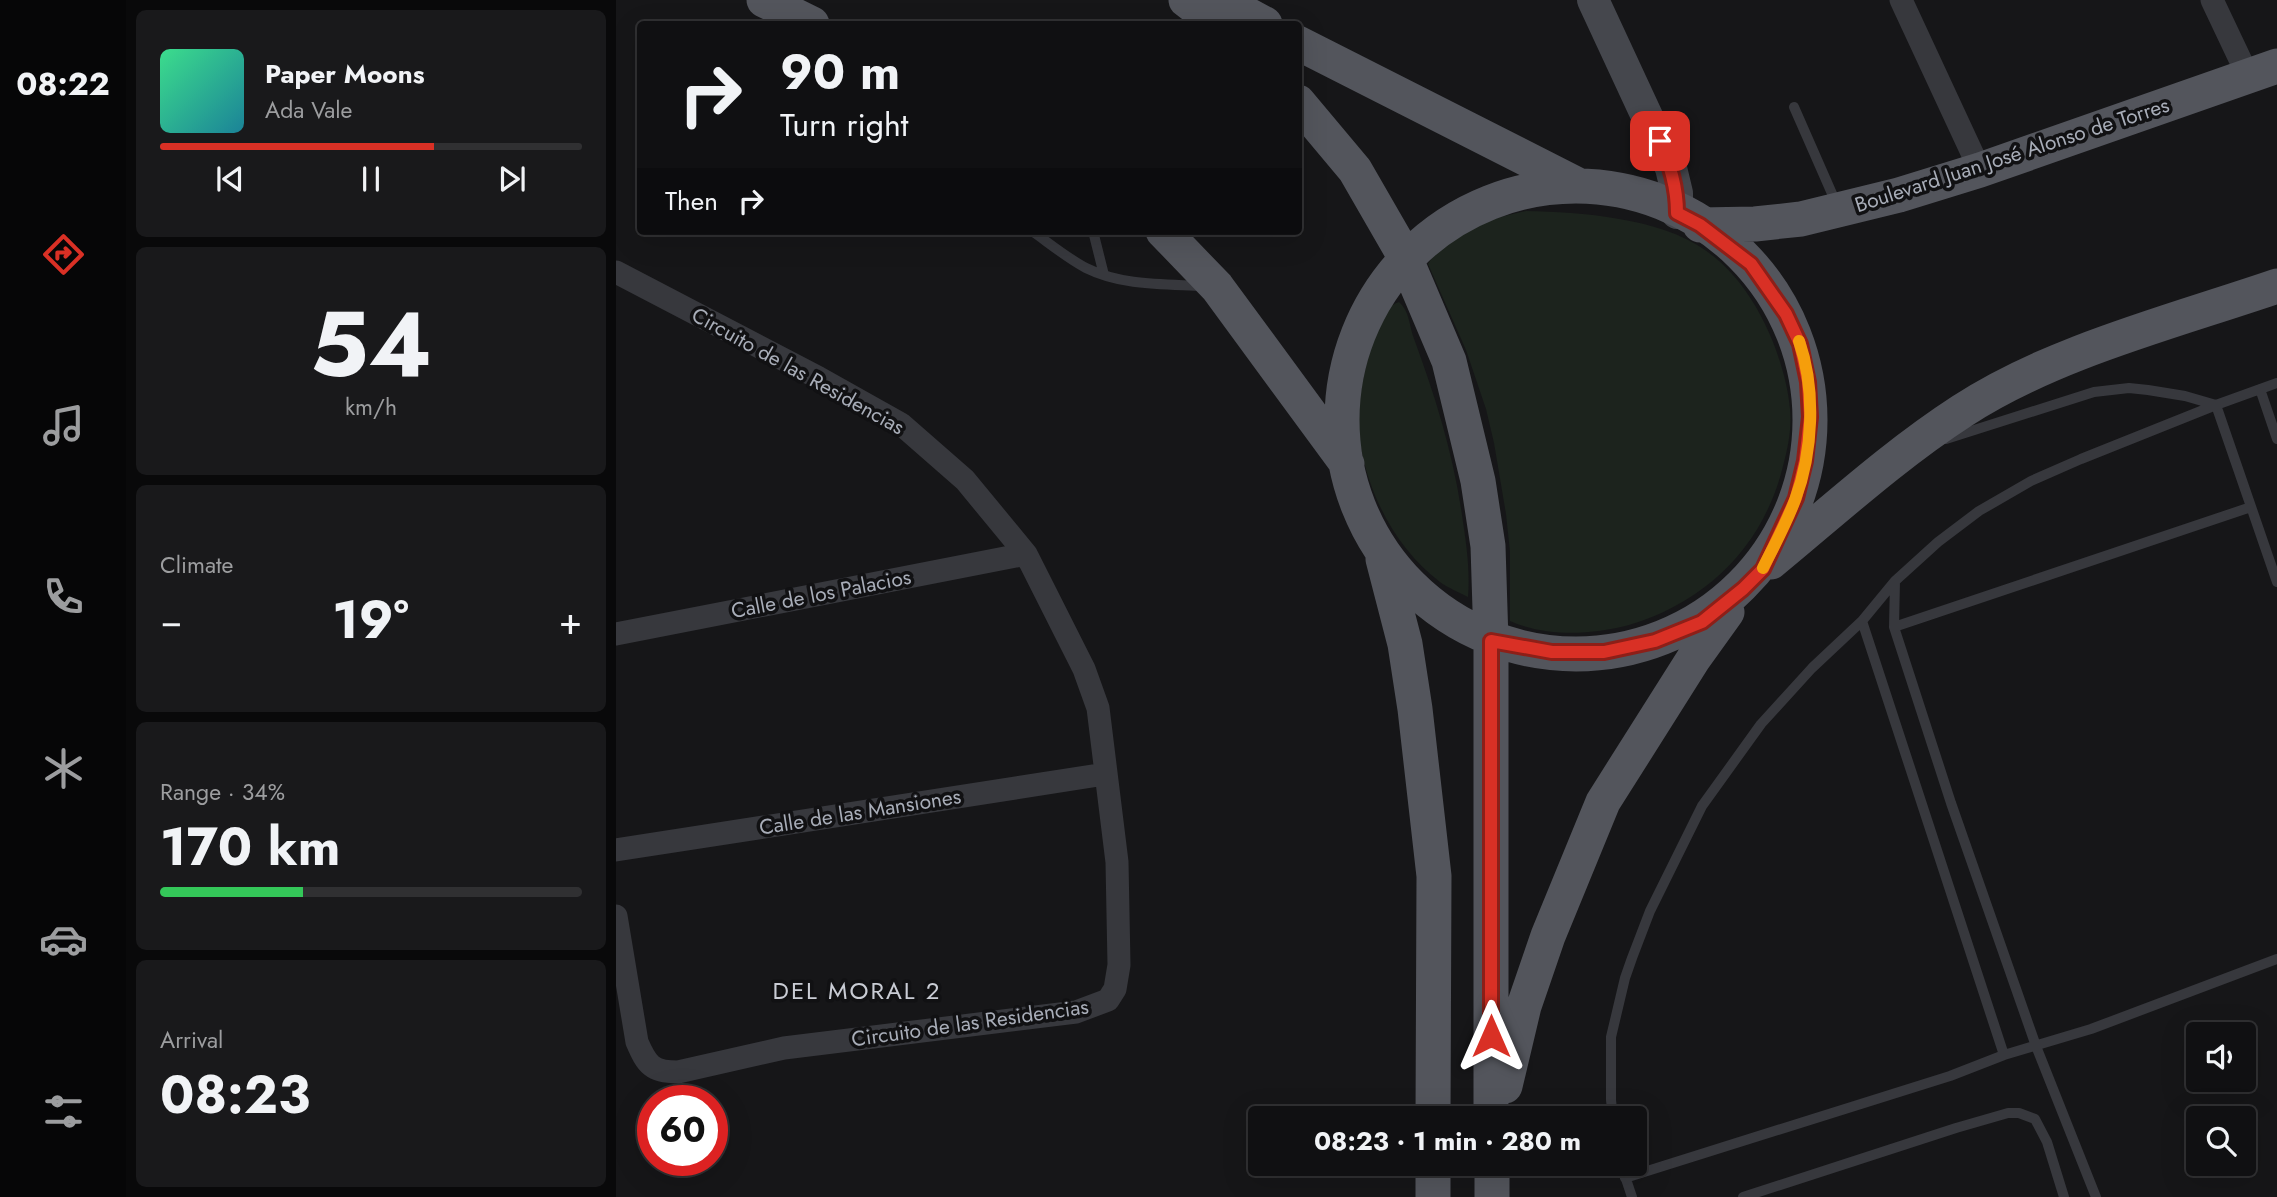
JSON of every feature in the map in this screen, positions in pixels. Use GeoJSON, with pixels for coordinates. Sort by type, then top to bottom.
{"type":"FeatureCollection","features":[{"type":"Feature","properties":{"kind":"main road"},"geometry":{"type":"LineString","coordinates":[[764,0],[806,21]]}},
{"type":"Feature","properties":{"kind":"main road"},"geometry":{"type":"LineString","coordinates":[[1186,0],[1213,21]]}},
{"type":"Feature","properties":{"kind":"main road"},"geometry":{"type":"LineString","coordinates":[[1220,0],[1259,21]]}},
{"type":"Feature","properties":{"kind":"main road"},"geometry":{"type":"LineString","coordinates":[[1302,45],[1591,191]]}},
{"type":"Feature","properties":{"kind":"main road","name":"Boulevard Juan José Alonso de Torres"},"geometry":{"type":"LineString","coordinates":[[1688,219],[1755,224],[1840,211],[1980,170],[2262,71]]}},
{"type":"Feature","properties":{"kind":"main road"},"geometry":{"type":"LineString","coordinates":[[1302,107],[1355,170],[1404,256],[1449,361],[1472,451],[1488,546],[1491,641],[1492,1106]]}},
{"type":"Feature","properties":{"kind":"main road"},"geometry":{"type":"LineString","coordinates":[[1500,1106],[1524,1006],[1569,882],[1603,802],[1694,658],[1753,579],[1796,498],[1805,461],[1810,417],[1808,382],[1800,344],[1786,314],[1751,264],[1688,219],[1651,202],[1625,195],[1543,187],[1511,193],[1479,204],[1447,222],[1385,270],[1373,288],[1351,356],[1344,412],[1352,471],[1367,515],[1378,539],[1405,580],[1441,612],[1491,641],[1552,652],[1604,652],[1655,641],[1702,622],[1753,579],[1905,452],[1963,410],[2017,380],[2085,351],[2277,286]]}},
{"type":"Feature","properties":{"kind":"main road"},"geometry":{"type":"LineString","coordinates":[[1167,235],[1217,287],[1352,471]]}},
{"type":"Feature","properties":{"kind":"main road"},"geometry":{"type":"LineString","coordinates":[[1378,539],[1405,644],[1434,876],[1433,1106]]}},
{"type":"Feature","properties":{"kind":"main road"},"geometry":{"type":"LineString","coordinates":[[1433,1176],[1433,1197]]}},
{"type":"Feature","properties":{"kind":"main road"},"geometry":{"type":"LineString","coordinates":[[1492,1176],[1492,1197]]}},
{"type":"Feature","properties":{"kind":"street"},"geometry":{"type":"LineString","coordinates":[[1593,0],[1671,168],[1677,193],[1688,219]]}},
{"type":"Feature","properties":{"kind":"street"},"geometry":{"type":"LineString","coordinates":[[1901,0],[1980,170]]}},
{"type":"Feature","properties":{"kind":"street"},"geometry":{"type":"LineString","coordinates":[[2212,0],[2262,71]]}},
{"type":"Feature","properties":{"kind":"street","name":"Circuito de las Residencias"},"geometry":{"type":"LineString","coordinates":[[616,272],[820,378],[901,424],[965,480],[1026,554],[1084,668],[1098,708],[1117,862],[1119,965],[1115,989],[1108,1000],[1085,1009],[784,1048],[678,1072],[666,1072],[654,1068],[646,1060],[637,1042],[616,916]]}},
{"type":"Feature","properties":{"kind":"street","name":"Calle de los Palacios"},"geometry":{"type":"LineString","coordinates":[[616,634],[1026,554]]}},
{"type":"Feature","properties":{"kind":"street","name":"Calle de las Mansiones"},"geometry":{"type":"LineString","coordinates":[[616,850],[1105,774]]}},
{"type":"Feature","properties":{"kind":"lane"},"geometry":{"type":"LineString","coordinates":[[1794,107],[1840,211]]}},
{"type":"Feature","properties":{"kind":"lane"},"geometry":{"type":"LineString","coordinates":[[1038,235],[1085,267],[1127,282],[1217,287]]}},
{"type":"Feature","properties":{"kind":"lane"},"geometry":{"type":"LineString","coordinates":[[1094,235],[1104,275]]}},
{"type":"Feature","properties":{"kind":"lane"},"geometry":{"type":"LineString","coordinates":[[1612,1106],[1611,1037],[1625,978],[1650,911],[1702,806],[1761,724],[1812,668],[1862,621],[1895,581],[1938,542],[1979,511],[2031,481],[2216,405],[2277,383]]}},
{"type":"Feature","properties":{"kind":"lane"},"geometry":{"type":"LineString","coordinates":[[1905,452],[2094,392],[2129,388],[2148,390],[2185,396],[2216,405]]}},
{"type":"Feature","properties":{"kind":"lane"},"geometry":{"type":"LineString","coordinates":[[2260,389],[2277,439]]}},
{"type":"Feature","properties":{"kind":"lane"},"geometry":{"type":"LineString","coordinates":[[2216,405],[2277,582]]}},
{"type":"Feature","properties":{"kind":"lane"},"geometry":{"type":"LineString","coordinates":[[1894,627],[2251,507]]}},
{"type":"Feature","properties":{"kind":"lane"},"geometry":{"type":"LineString","coordinates":[[1895,581],[1894,627],[1955,816],[2036,1046],[2096,1197]]}},
{"type":"Feature","properties":{"kind":"lane"},"geometry":{"type":"LineString","coordinates":[[1862,621],[2004,1055]]}},
{"type":"Feature","properties":{"kind":"lane"},"geometry":{"type":"LineString","coordinates":[[1632,1197],[1625,1178],[2091,1029],[2277,959]]}},
{"type":"Feature","properties":{"kind":"lane"},"geometry":{"type":"LineString","coordinates":[[1743,1197],[1956,1128],[2008,1113],[2019,1113],[2028,1114],[2035,1119],[2041,1130],[2064,1197]]}},
{"type":"Feature","properties":{"kind":"shaded area"},"geometry":{"type":"Polygon","coordinates":[[[1526,211],[1595,215],[1643,224],[1687,239],[1705,250],[1727,269],[1754,303],[1773,342],[1786,383],[1789,438],[1774,495],[1762,521],[1728,566],[1707,585],[1683,602],[1629,625],[1569,633],[1538,630],[1510,621],[1510,552],[1494,443],[1486,409],[1466,350],[1428,264],[1436,253],[1458,235],[1485,222],[1526,211]]]}},
{"type":"Feature","properties":{"kind":"shaded area"},"geometry":{"type":"Polygon","coordinates":[[[1399,302],[1405,309],[1449,450],[1466,541],[1468,597],[1443,584],[1409,553],[1385,517],[1368,477],[1363,456],[1358,414],[1365,371],[1381,321],[1390,306],[1399,302]]]}},
{"type":"Feature","properties":{"kind":"slow traffic"},"geometry":{"type":"LineString","coordinates":[[1763,568],[1796,498],[1805,461],[1810,417],[1808,382],[1799,341]]}},
{"type":"Feature","properties":{"kind":"district","name":"DEL MORAL 2"},"geometry":{"type":"Point","coordinates":[857,990]}},
{"type":"Feature","properties":{"kind":"route"},"geometry":{"type":"LineString","coordinates":[[1491,1036],[1491,641],[1552,652],[1604,652],[1655,641],[1702,622],[1763,569],[1796,498],[1805,461],[1810,417],[1808,382],[1800,344],[1786,314],[1751,264],[1700,225],[1677,213],[1677,193],[1660,141]]}}]}
